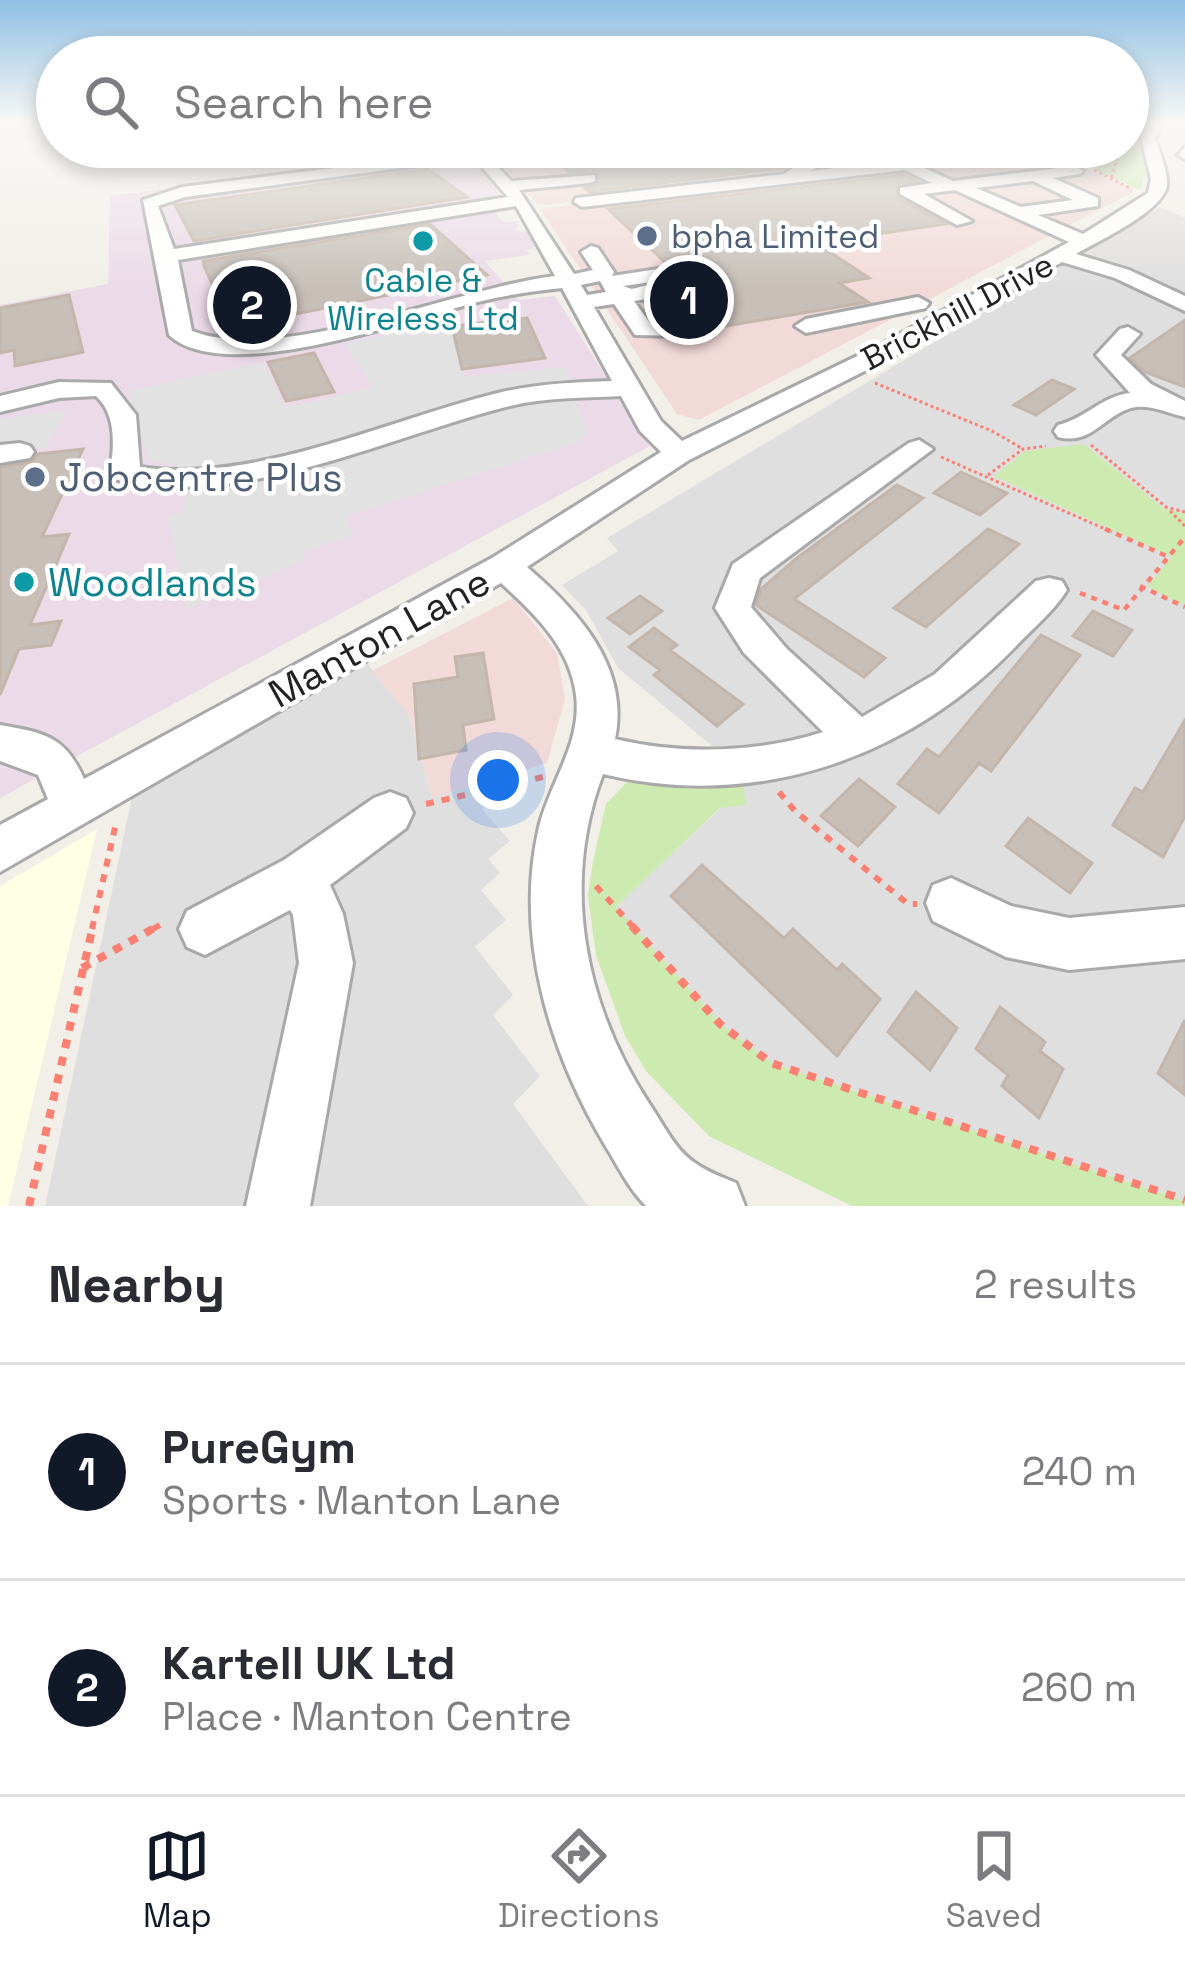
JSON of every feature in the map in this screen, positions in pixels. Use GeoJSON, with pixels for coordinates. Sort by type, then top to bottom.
{"type":"FeatureCollection","features":[{"type":"Feature","properties":{"kind":"street"},"geometry":{"type":"LineString","coordinates":[[290,178],[182,192],[149,203],[166,256],[181,335],[196,345],[270,346],[493,292],[576,291],[618,297],[652,291],[679,287],[683,281],[665,273],[613,280],[618,297],[649,333],[681,329],[652,291]]}},
{"type":"Feature","properties":{"kind":"street"},"geometry":{"type":"LineString","coordinates":[[301,178],[316,192]]}},
{"type":"Feature","properties":{"kind":"street"},"geometry":{"type":"LineString","coordinates":[[499,178],[576,291],[650,425],[679,454]]}},
{"type":"Feature","properties":{"kind":"street"},"geometry":{"type":"LineString","coordinates":[[166,256],[513,193],[566,178]]}},
{"type":"Feature","properties":{"kind":"street"},"geometry":{"type":"LineString","coordinates":[[582,202],[590,195],[738,178]]}},
{"type":"Feature","properties":{"kind":"street"},"geometry":{"type":"LineString","coordinates":[[513,193],[582,202],[790,178]]}},
{"type":"Feature","properties":{"kind":"street"},"geometry":{"type":"LineString","coordinates":[[938,178],[1083,242]]}},
{"type":"Feature","properties":{"kind":"street"},"geometry":{"type":"LineString","coordinates":[[963,221],[906,191],[1015,178]]}},
{"type":"Feature","properties":{"kind":"street"},"geometry":{"type":"LineString","coordinates":[[1041,178],[1092,200]]}},
{"type":"Feature","properties":{"kind":"street"},"geometry":{"type":"LineString","coordinates":[[1019,213],[1112,194],[1084,178]]}},
{"type":"Feature","properties":{"kind":"street"},"geometry":{"type":"LineString","coordinates":[[1125,196],[1160,193],[1162,178]]}},
{"type":"Feature","properties":{"kind":"street"},"geometry":{"type":"LineString","coordinates":[[922,200],[976,193]]}},
{"type":"Feature","properties":{"kind":"street","name":"Brickhill Drive"},"geometry":{"type":"LineString","coordinates":[[679,454],[846,371],[1060,255],[1160,193]]}},
{"type":"Feature","properties":{"kind":"street"},"geometry":{"type":"LineString","coordinates":[[332,208],[349,224]]}},
{"type":"Feature","properties":{"kind":"street"},"geometry":{"type":"LineString","coordinates":[[591,252],[604,272]]}},
{"type":"Feature","properties":{"kind":"street"},"geometry":{"type":"LineString","coordinates":[[1060,255],[1122,274],[1185,304]]}},
{"type":"Feature","properties":{"kind":"street"},"geometry":{"type":"LineString","coordinates":[[576,291],[604,272],[657,262]]}},
{"type":"Feature","properties":{"kind":"street"},"geometry":{"type":"LineString","coordinates":[[806,326],[912,304],[877,289]]}},
{"type":"Feature","properties":{"kind":"street"},"geometry":{"type":"LineString","coordinates":[[1128,334],[1108,355],[1153,399]]}},
{"type":"Feature","properties":{"kind":"street"},"geometry":{"type":"LineString","coordinates":[[0,404],[59,390],[102,388],[119,404],[129,446],[124,473],[147,481],[259,466],[507,398],[632,388]]}},
{"type":"Feature","properties":{"kind":"street"},"geometry":{"type":"LineString","coordinates":[[1077,437],[1120,402],[1153,399],[1185,409]]}},
{"type":"Feature","properties":{"kind":"street"},"geometry":{"type":"LineString","coordinates":[[854,737],[823,700],[745,630],[733,608],[745,572],[919,448]]}},
{"type":"Feature","properties":{"kind":"street","name":"Manton Lane"},"geometry":{"type":"LineString","coordinates":[[0,850],[504,566],[679,454]]}},
{"type":"Feature","properties":{"kind":"street"},"geometry":{"type":"LineString","coordinates":[[504,566],[574,634],[597,697],[587,760],[559,848],[554,881],[560,953],[577,1028],[615,1108],[680,1198]]}},
{"type":"Feature","properties":{"kind":"street"},"geometry":{"type":"LineString","coordinates":[[587,760],[763,767],[895,722],[938,694],[1049,590]]}},
{"type":"Feature","properties":{"kind":"street"},"geometry":{"type":"LineString","coordinates":[[0,743],[26,748],[55,763],[74,808]]}},
{"type":"Feature","properties":{"kind":"street"},"geometry":{"type":"LineString","coordinates":[[205,929],[301,877],[390,813]]}},
{"type":"Feature","properties":{"kind":"street"},"geometry":{"type":"LineString","coordinates":[[278,1206],[326,963],[318,914],[301,877]]}},
{"type":"Feature","properties":{"kind":"street"},"geometry":{"type":"LineString","coordinates":[[951,903],[1006,932],[1070,944],[1121,943],[1185,933]]}},
{"type":"Feature","properties":{"kind":"path"},"geometry":{"type":"LineString","coordinates":[[1102,178],[1160,193]]}},
{"type":"Feature","properties":{"kind":"path"},"geometry":{"type":"LineString","coordinates":[[846,371],[992,431],[1023,449]]}},
{"type":"Feature","properties":{"kind":"path"},"geometry":{"type":"LineString","coordinates":[[988,475],[1023,449],[1077,437],[1185,526]]}},
{"type":"Feature","properties":{"kind":"path"},"geometry":{"type":"LineString","coordinates":[[919,448],[1169,557]]}},
{"type":"Feature","properties":{"kind":"path"},"geometry":{"type":"LineString","coordinates":[[1166,507],[1185,512]]}},
{"type":"Feature","properties":{"kind":"path"},"geometry":{"type":"LineString","coordinates":[[1049,590],[1055,583],[1124,610],[1185,538]]}},
{"type":"Feature","properties":{"kind":"path"},"geometry":{"type":"LineString","coordinates":[[1140,586],[1185,608]]}},
{"type":"Feature","properties":{"kind":"path"},"geometry":{"type":"LineString","coordinates":[[390,813],[587,760]]}},
{"type":"Feature","properties":{"kind":"path"},"geometry":{"type":"LineString","coordinates":[[763,767],[795,811],[908,904],[951,903]]}},
{"type":"Feature","properties":{"kind":"path"},"geometry":{"type":"LineString","coordinates":[[29,1206],[118,813],[113,788]]}},
{"type":"Feature","properties":{"kind":"path"},"geometry":{"type":"LineString","coordinates":[[559,848],[720,1024],[771,1063],[1185,1200]]}},
{"type":"Feature","properties":{"kind":"path"},"geometry":{"type":"LineString","coordinates":[[82,968],[160,921],[205,929]]}},
{"type":"Feature","properties":{"kind":"shaded area"},"geometry":{"type":"Polygon","coordinates":[[[246,178],[487,178],[503,198],[491,207],[503,222],[519,221],[516,231],[527,232],[535,247],[527,250],[529,255],[485,261],[519,300],[555,296],[650,446],[0,798],[0,305],[108,284],[110,196],[246,178]]]}},
{"type":"Feature","properties":{"kind":"shaded area"},"geometry":{"type":"Polygon","coordinates":[[[514,178],[717,178],[579,194],[574,201],[537,204],[514,178]]]}},
{"type":"Feature","properties":{"kind":"shaded area"},"geometry":{"type":"Polygon","coordinates":[[[754,178],[1107,178],[1135,191],[699,420],[677,414],[540,209],[597,202],[592,197],[754,178]]]}},
{"type":"Feature","properties":{"kind":"shaded area"},"geometry":{"type":"Polygon","coordinates":[[[1160,207],[1185,218],[1185,1201],[772,1063],[721,1024],[615,907],[721,808],[743,781],[711,745],[618,668],[586,610],[562,585],[618,551],[607,538],[1160,207]]]}},
{"type":"Feature","properties":{"kind":"shaded area"},"geometry":{"type":"Polygon","coordinates":[[[449,320],[464,377],[565,367],[570,380],[271,458],[187,468],[148,459],[128,391],[263,362],[284,407],[309,403],[373,387],[345,344],[449,320]]]}},
{"type":"Feature","properties":{"kind":"shaded area"},"geometry":{"type":"Polygon","coordinates":[[[576,398],[587,432],[581,441],[346,516],[352,535],[303,552],[305,559],[187,610],[168,516],[181,513],[190,486],[249,479],[511,406],[576,398]]]}},
{"type":"Feature","properties":{"kind":"shaded area"},"geometry":{"type":"Polygon","coordinates":[[[67,411],[46,448],[0,453],[0,419],[67,411]]]}},
{"type":"Feature","properties":{"kind":"shaded area"},"geometry":{"type":"Polygon","coordinates":[[[513,598],[557,653],[565,699],[547,763],[432,798],[409,715],[372,671],[513,598]]]}},
{"type":"Feature","properties":{"kind":"shaded area"},"geometry":{"type":"Polygon","coordinates":[[[367,663],[409,715],[432,798],[506,776],[508,789],[482,809],[510,841],[488,859],[500,873],[481,890],[506,920],[475,947],[513,995],[493,1015],[540,1076],[513,1104],[588,1206],[45,1206],[132,797],[367,663]]]}},
{"type":"Feature","properties":{"kind":"shaded area"},"geometry":{"type":"Polygon","coordinates":[[[97,829],[8,1206],[0,1206],[0,886],[97,829]]]}},
{"type":"Feature","properties":{"kind":"green space"},"geometry":{"type":"Polygon","coordinates":[[[1114,178],[1144,178],[1140,190],[1114,178]]]}},
{"type":"Feature","properties":{"kind":"green space"},"geometry":{"type":"Polygon","coordinates":[[[1084,444],[1164,509],[1185,514],[1185,605],[1147,587],[1172,557],[994,476],[1025,451],[1084,444]]]}},
{"type":"Feature","properties":{"kind":"green space"},"geometry":{"type":"Polygon","coordinates":[[[743,781],[746,805],[720,808],[616,907],[721,1024],[772,1063],[1185,1201],[1185,1206],[852,1206],[709,1136],[646,1071],[625,1036],[596,955],[588,896],[606,804],[626,783],[743,781]]]}},
{"type":"Feature","properties":{"kind":"building"},"geometry":{"type":"Polygon","coordinates":[[[363,178],[441,178],[467,197],[194,241],[175,205],[363,178]]]}},
{"type":"Feature","properties":{"kind":"building"},"geometry":{"type":"Polygon","coordinates":[[[599,178],[701,178],[590,192],[585,188],[599,184],[599,178]]]}},
{"type":"Feature","properties":{"kind":"building"},"geometry":{"type":"Polygon","coordinates":[[[911,178],[917,181],[897,185],[898,198],[945,224],[816,243],[869,278],[839,283],[868,302],[696,331],[673,297],[699,293],[696,282],[666,263],[608,209],[911,178]]]}},
{"type":"Feature","properties":{"kind":"building"},"geometry":{"type":"Polygon","coordinates":[[[430,224],[487,275],[232,327],[203,261],[430,224]]]}},
{"type":"Feature","properties":{"kind":"building"},"geometry":{"type":"Polygon","coordinates":[[[69,295],[83,352],[15,366],[14,350],[0,353],[0,308],[69,295]]]}},
{"type":"Feature","properties":{"kind":"building"},"geometry":{"type":"Polygon","coordinates":[[[527,318],[545,358],[462,369],[452,326],[527,318]]]}},
{"type":"Feature","properties":{"kind":"building"},"geometry":{"type":"Polygon","coordinates":[[[1185,320],[1185,387],[1145,372],[1130,358],[1185,320]]]}},
{"type":"Feature","properties":{"kind":"building"},"geometry":{"type":"Polygon","coordinates":[[[314,353],[334,392],[286,401],[268,362],[314,353]]]}},
{"type":"Feature","properties":{"kind":"building"},"geometry":{"type":"Polygon","coordinates":[[[1052,380],[1074,389],[1036,415],[1014,405],[1052,380]]]}},
{"type":"Feature","properties":{"kind":"building"},"geometry":{"type":"Polygon","coordinates":[[[83,449],[42,537],[69,534],[30,625],[61,621],[51,645],[19,649],[0,695],[0,467],[31,462],[38,454],[83,449]]]}},
{"type":"Feature","properties":{"kind":"building"},"geometry":{"type":"Polygon","coordinates":[[[961,472],[1007,493],[980,515],[934,493],[961,472]]]}},
{"type":"Feature","properties":{"kind":"building"},"geometry":{"type":"Polygon","coordinates":[[[897,485],[923,498],[794,599],[885,658],[864,677],[756,605],[761,589],[797,558],[897,485]]]}},
{"type":"Feature","properties":{"kind":"building"},"geometry":{"type":"Polygon","coordinates":[[[988,529],[1019,544],[926,627],[894,608],[988,529]]]}},
{"type":"Feature","properties":{"kind":"building"},"geometry":{"type":"Polygon","coordinates":[[[640,596],[662,611],[630,634],[608,618],[640,596]]]}},
{"type":"Feature","properties":{"kind":"building"},"geometry":{"type":"Polygon","coordinates":[[[1093,611],[1132,630],[1113,656],[1073,636],[1093,611]]]}},
{"type":"Feature","properties":{"kind":"building"},"geometry":{"type":"Polygon","coordinates":[[[654,628],[677,645],[670,650],[743,704],[717,726],[654,675],[660,670],[629,647],[654,628]]]}},
{"type":"Feature","properties":{"kind":"building"},"geometry":{"type":"Polygon","coordinates":[[[1041,635],[1080,655],[991,771],[979,763],[939,813],[898,784],[927,749],[939,757],[1041,635]]]}},
{"type":"Feature","properties":{"kind":"building"},"geometry":{"type":"Polygon","coordinates":[[[483,653],[494,719],[463,725],[466,750],[419,759],[414,684],[458,677],[455,657],[483,653]]]}},
{"type":"Feature","properties":{"kind":"building"},"geometry":{"type":"Polygon","coordinates":[[[1185,720],[1185,816],[1163,857],[1113,825],[1135,788],[1143,792],[1185,720]]]}},
{"type":"Feature","properties":{"kind":"building"},"geometry":{"type":"Polygon","coordinates":[[[859,779],[895,807],[858,846],[821,816],[859,779]]]}},
{"type":"Feature","properties":{"kind":"building"},"geometry":{"type":"Polygon","coordinates":[[[1028,818],[1092,863],[1070,893],[1006,846],[1028,818]]]}},
{"type":"Feature","properties":{"kind":"building"},"geometry":{"type":"Polygon","coordinates":[[[702,865],[784,938],[793,929],[837,970],[842,964],[880,999],[837,1056],[671,896],[702,865]]]}},
{"type":"Feature","properties":{"kind":"building"},"geometry":{"type":"Polygon","coordinates":[[[916,992],[957,1028],[930,1070],[888,1032],[916,992]]]}},
{"type":"Feature","properties":{"kind":"building"},"geometry":{"type":"Polygon","coordinates":[[[1000,1007],[1045,1042],[1040,1051],[1063,1069],[1039,1118],[1002,1086],[1008,1075],[976,1049],[1000,1007]]]}},
{"type":"Feature","properties":{"kind":"building"},"geometry":{"type":"Polygon","coordinates":[[[1185,1020],[1185,1095],[1158,1073],[1185,1020]]]}},
{"type":"Feature","properties":{"kind":"place","name":"bpha Limited"},"geometry":{"type":"Point","coordinates":[647,236]}},
{"type":"Feature","properties":{"kind":"place","name":"Cable & Wireless Ltd"},"geometry":{"type":"Point","coordinates":[423,241]}},
{"type":"Feature","properties":{"kind":"place","name":"PureGym"},"geometry":{"type":"Point","coordinates":[689,300]}},
{"type":"Feature","properties":{"kind":"place","name":"Kartell UK Ltd"},"geometry":{"type":"Point","coordinates":[252,305]}},
{"type":"Feature","properties":{"kind":"place","name":"Jobcentre Plus"},"geometry":{"type":"Point","coordinates":[35,477]}},
{"type":"Feature","properties":{"kind":"place","name":"Woodlands"},"geometry":{"type":"Point","coordinates":[24,582]}}]}
